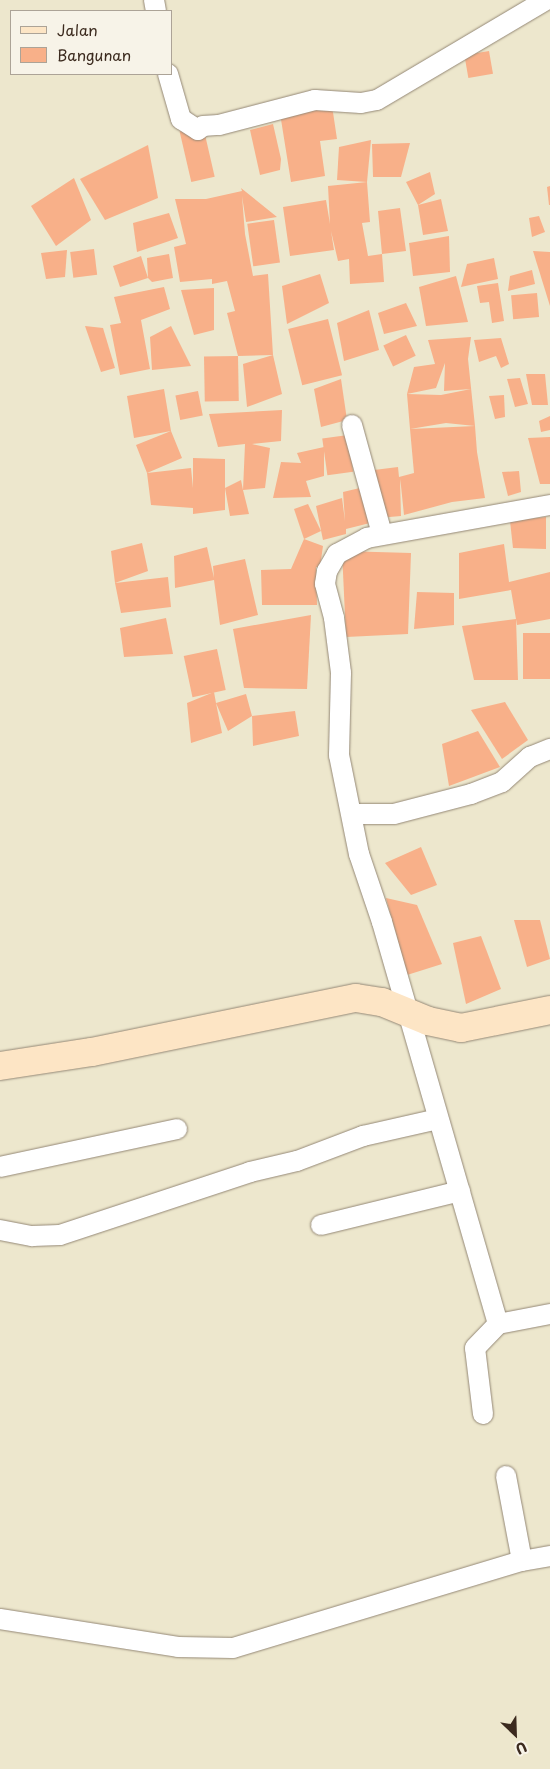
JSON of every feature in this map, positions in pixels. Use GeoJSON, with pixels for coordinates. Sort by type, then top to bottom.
{"type":"FeatureCollection","features":[{"type":"Feature","properties":{"kind":"street"},"geometry":{"type":"LineString","coordinates":[[168,75],[181,119],[198,130],[203,126],[220,125],[315,100],[361,103],[377,100],[546,0]]}},
{"type":"Feature","properties":{"kind":"street"},"geometry":{"type":"LineString","coordinates":[[352,424],[382,534]]}},
{"type":"Feature","properties":{"kind":"street"},"geometry":{"type":"LineString","coordinates":[[498,1324],[382,922],[358,854],[352,814],[339,755],[340,673],[334,618],[325,584],[327,571],[337,554],[355,543],[382,534],[550,505]]}},
{"type":"Feature","properties":{"kind":"street"},"geometry":{"type":"LineString","coordinates":[[352,814],[394,814],[471,794],[502,782],[530,756],[550,748]]}},
{"type":"Feature","properties":{"kind":"street"},"geometry":{"type":"LineString","coordinates":[[0,1066],[92,1052],[356,998],[406,1009],[428,1021],[461,1028],[550,1010]]}},
{"type":"Feature","properties":{"kind":"street"},"geometry":{"type":"LineString","coordinates":[[0,1230],[32,1236],[60,1235],[250,1172],[297,1161],[362,1136],[438,1119]]}},
{"type":"Feature","properties":{"kind":"street"},"geometry":{"type":"LineString","coordinates":[[0,1167],[177,1129]]}},
{"type":"Feature","properties":{"kind":"street"},"geometry":{"type":"LineString","coordinates":[[320,1225],[460,1191]]}},
{"type":"Feature","properties":{"kind":"street"},"geometry":{"type":"LineString","coordinates":[[483,1414],[475,1348],[498,1324],[550,1314]]}},
{"type":"Feature","properties":{"kind":"street"},"geometry":{"type":"LineString","coordinates":[[506,1476],[522,1561]]}},
{"type":"Feature","properties":{"kind":"street"},"geometry":{"type":"LineString","coordinates":[[0,1619],[178,1647],[233,1648],[522,1561],[550,1556]]}},
{"type":"Feature","properties":{"kind":"building"},"geometry":{"type":"Polygon","coordinates":[[[489,51],[493,74],[468,78],[464,55],[489,51]]]}},
{"type":"Feature","properties":{"kind":"building"},"geometry":{"type":"Polygon","coordinates":[[[331,99],[337,139],[320,141],[325,176],[291,182],[279,107],[331,99]]]}},
{"type":"Feature","properties":{"kind":"building"},"geometry":{"type":"Polygon","coordinates":[[[273,124],[281,159],[280,170],[260,175],[250,130],[273,124]]]}},
{"type":"Feature","properties":{"kind":"building"},"geometry":{"type":"Polygon","coordinates":[[[203,126],[215,177],[191,182],[180,131],[203,126]]]}},
{"type":"Feature","properties":{"kind":"building"},"geometry":{"type":"Polygon","coordinates":[[[371,140],[367,182],[337,180],[339,147],[371,140]]]}},
{"type":"Feature","properties":{"kind":"building"},"geometry":{"type":"Polygon","coordinates":[[[410,143],[401,177],[373,177],[372,144],[410,143]]]}},
{"type":"Feature","properties":{"kind":"building"},"geometry":{"type":"Polygon","coordinates":[[[148,145],[158,198],[105,220],[80,179],[148,145]]]}},
{"type":"Feature","properties":{"kind":"building"},"geometry":{"type":"Polygon","coordinates":[[[430,172],[435,194],[418,205],[406,182],[430,172]]]}},
{"type":"Feature","properties":{"kind":"building"},"geometry":{"type":"Polygon","coordinates":[[[74,178],[91,220],[56,246],[31,206],[74,178]]]}},
{"type":"Feature","properties":{"kind":"building"},"geometry":{"type":"Polygon","coordinates":[[[367,182],[370,222],[362,223],[368,256],[382,254],[384,282],[350,284],[349,259],[338,261],[331,231],[334,250],[290,256],[283,207],[326,200],[330,224],[328,186],[367,182]]]}},
{"type":"Feature","properties":{"kind":"building"},"geometry":{"type":"Polygon","coordinates":[[[550,186],[550,205],[549,205],[547,187],[550,186]]]}},
{"type":"Feature","properties":{"kind":"building"},"geometry":{"type":"Polygon","coordinates":[[[241,188],[277,217],[246,222],[242,196],[245,234],[253,276],[268,274],[273,355],[238,356],[227,313],[235,311],[227,281],[212,284],[212,279],[180,282],[174,247],[186,244],[175,199],[206,199],[242,191],[241,188]]]}},
{"type":"Feature","properties":{"kind":"building"},"geometry":{"type":"Polygon","coordinates":[[[441,199],[448,231],[423,235],[418,205],[441,199]]]}},
{"type":"Feature","properties":{"kind":"building"},"geometry":{"type":"Polygon","coordinates":[[[400,208],[406,251],[382,254],[378,211],[400,208]]]}},
{"type":"Feature","properties":{"kind":"building"},"geometry":{"type":"Polygon","coordinates":[[[169,213],[178,238],[137,252],[133,223],[169,213]]]}},
{"type":"Feature","properties":{"kind":"building"},"geometry":{"type":"Polygon","coordinates":[[[539,216],[545,232],[532,237],[529,218],[539,216]]]}},
{"type":"Feature","properties":{"kind":"building"},"geometry":{"type":"Polygon","coordinates":[[[274,220],[280,263],[253,266],[247,224],[274,220]]]}},
{"type":"Feature","properties":{"kind":"building"},"geometry":{"type":"Polygon","coordinates":[[[449,236],[450,272],[413,276],[409,243],[449,236]]]}},
{"type":"Feature","properties":{"kind":"building"},"geometry":{"type":"Polygon","coordinates":[[[94,249],[97,275],[73,278],[70,252],[94,249]]]}},
{"type":"Feature","properties":{"kind":"building"},"geometry":{"type":"Polygon","coordinates":[[[67,250],[65,277],[46,279],[41,253],[67,250]]]}},
{"type":"Feature","properties":{"kind":"building"},"geometry":{"type":"Polygon","coordinates":[[[533,251],[550,252],[550,306],[533,251]]]}},
{"type":"Feature","properties":{"kind":"building"},"geometry":{"type":"Polygon","coordinates":[[[169,254],[173,278],[152,282],[148,278],[147,258],[169,254]]]}},
{"type":"Feature","properties":{"kind":"building"},"geometry":{"type":"Polygon","coordinates":[[[141,256],[148,278],[120,287],[113,266],[141,256]]]}},
{"type":"Feature","properties":{"kind":"building"},"geometry":{"type":"Polygon","coordinates":[[[494,258],[498,279],[461,287],[467,264],[494,258]]]}},
{"type":"Feature","properties":{"kind":"building"},"geometry":{"type":"Polygon","coordinates":[[[532,270],[535,284],[508,291],[510,276],[532,270]]]}},
{"type":"Feature","properties":{"kind":"building"},"geometry":{"type":"Polygon","coordinates":[[[320,274],[329,303],[287,324],[282,286],[320,274]]]}},
{"type":"Feature","properties":{"kind":"building"},"geometry":{"type":"Polygon","coordinates":[[[456,276],[468,322],[426,326],[419,287],[456,276]]]}},
{"type":"Feature","properties":{"kind":"building"},"geometry":{"type":"Polygon","coordinates":[[[498,283],[504,321],[492,323],[489,302],[480,303],[477,286],[498,283]]]}},
{"type":"Feature","properties":{"kind":"building"},"geometry":{"type":"Polygon","coordinates":[[[164,287],[170,309],[141,320],[150,369],[120,375],[110,325],[121,323],[114,297],[164,287]]]}},
{"type":"Feature","properties":{"kind":"building"},"geometry":{"type":"Polygon","coordinates":[[[214,288],[214,330],[194,335],[181,290],[214,288]]]}},
{"type":"Feature","properties":{"kind":"building"},"geometry":{"type":"Polygon","coordinates":[[[537,293],[539,317],[513,319],[511,295],[537,293]]]}},
{"type":"Feature","properties":{"kind":"building"},"geometry":{"type":"Polygon","coordinates":[[[406,303],[417,326],[384,334],[378,313],[406,303]]]}},
{"type":"Feature","properties":{"kind":"building"},"geometry":{"type":"Polygon","coordinates":[[[369,310],[379,350],[344,361],[337,323],[369,310]]]}},
{"type":"Feature","properties":{"kind":"building"},"geometry":{"type":"Polygon","coordinates":[[[328,319],[342,375],[302,385],[288,329],[328,319]]]}},
{"type":"Feature","properties":{"kind":"building"},"geometry":{"type":"Polygon","coordinates":[[[85,326],[103,328],[115,368],[101,372],[85,326]]]}},
{"type":"Feature","properties":{"kind":"building"},"geometry":{"type":"Polygon","coordinates":[[[171,326],[191,366],[152,370],[150,337],[171,326]]]}},
{"type":"Feature","properties":{"kind":"building"},"geometry":{"type":"Polygon","coordinates":[[[406,335],[416,356],[393,366],[383,346],[406,335]]]}},
{"type":"Feature","properties":{"kind":"building"},"geometry":{"type":"Polygon","coordinates":[[[471,337],[468,359],[475,426],[446,423],[410,429],[407,394],[414,367],[435,364],[428,340],[471,337]],[[445,363],[436,388],[407,394],[441,395],[471,389],[444,391],[445,363]]]}},
{"type":"Feature","properties":{"kind":"building"},"geometry":{"type":"Polygon","coordinates":[[[501,338],[509,364],[501,368],[496,356],[479,362],[474,340],[501,338]]]}},
{"type":"Feature","properties":{"kind":"building"},"geometry":{"type":"Polygon","coordinates":[[[273,355],[282,394],[247,407],[243,364],[273,355]]]}},
{"type":"Feature","properties":{"kind":"building"},"geometry":{"type":"Polygon","coordinates":[[[238,356],[239,401],[205,402],[204,357],[238,356]]]}},
{"type":"Feature","properties":{"kind":"building"},"geometry":{"type":"Polygon","coordinates":[[[526,374],[545,374],[548,405],[532,405],[526,374]]]}},
{"type":"Feature","properties":{"kind":"building"},"geometry":{"type":"Polygon","coordinates":[[[520,378],[528,404],[515,407],[507,379],[520,378]]]}},
{"type":"Feature","properties":{"kind":"building"},"geometry":{"type":"Polygon","coordinates":[[[341,379],[347,420],[321,427],[314,389],[341,379]]]}},
{"type":"Feature","properties":{"kind":"building"},"geometry":{"type":"Polygon","coordinates":[[[164,389],[171,431],[134,438],[127,396],[164,389]]]}},
{"type":"Feature","properties":{"kind":"building"},"geometry":{"type":"Polygon","coordinates":[[[198,391],[203,416],[180,420],[175,395],[198,391]]]}},
{"type":"Feature","properties":{"kind":"building"},"geometry":{"type":"Polygon","coordinates":[[[504,395],[505,417],[495,419],[489,396],[504,395]]]}},
{"type":"Feature","properties":{"kind":"building"},"geometry":{"type":"Polygon","coordinates":[[[282,410],[281,441],[252,444],[270,448],[265,488],[243,490],[245,444],[218,447],[209,414],[282,410]]]}},
{"type":"Feature","properties":{"kind":"building"},"geometry":{"type":"Polygon","coordinates":[[[550,416],[550,430],[541,432],[539,421],[550,416]]]}},
{"type":"Feature","properties":{"kind":"building"},"geometry":{"type":"Polygon","coordinates":[[[475,426],[477,452],[485,498],[452,502],[404,515],[400,479],[401,516],[378,518],[374,470],[398,467],[399,477],[414,473],[410,429],[475,426]]]}},
{"type":"Feature","properties":{"kind":"building"},"geometry":{"type":"Polygon","coordinates":[[[171,431],[182,458],[147,473],[136,445],[171,431]]]}},
{"type":"Feature","properties":{"kind":"building"},"geometry":{"type":"Polygon","coordinates":[[[348,435],[353,472],[327,475],[322,439],[348,435]]]}},
{"type":"Feature","properties":{"kind":"building"},"geometry":{"type":"Polygon","coordinates":[[[550,437],[550,484],[540,484],[528,438],[550,437]]]}},
{"type":"Feature","properties":{"kind":"building"},"geometry":{"type":"Polygon","coordinates":[[[324,447],[324,476],[306,481],[311,497],[273,498],[281,462],[301,463],[297,453],[324,447]]]}},
{"type":"Feature","properties":{"kind":"building"},"geometry":{"type":"Polygon","coordinates":[[[193,458],[225,459],[225,510],[193,514],[193,508],[151,505],[147,473],[191,468],[193,488],[193,458]]]}},
{"type":"Feature","properties":{"kind":"building"},"geometry":{"type":"Polygon","coordinates":[[[519,471],[521,492],[508,496],[502,472],[519,471]]]}},
{"type":"Feature","properties":{"kind":"building"},"geometry":{"type":"Polygon","coordinates":[[[241,480],[249,514],[230,516],[225,488],[241,480]]]}},
{"type":"Feature","properties":{"kind":"building"},"geometry":{"type":"Polygon","coordinates":[[[364,487],[374,522],[346,529],[346,534],[323,540],[316,506],[342,498],[345,521],[343,492],[364,487]]]}},
{"type":"Feature","properties":{"kind":"building"},"geometry":{"type":"Polygon","coordinates":[[[308,504],[321,531],[304,539],[294,509],[308,504]]]}},
{"type":"Feature","properties":{"kind":"building"},"geometry":{"type":"Polygon","coordinates":[[[546,517],[546,549],[513,548],[510,521],[546,517]]]}},
{"type":"Feature","properties":{"kind":"building"},"geometry":{"type":"Polygon","coordinates":[[[304,539],[323,546],[320,567],[316,567],[317,605],[262,605],[261,570],[291,569],[304,539]]]}},
{"type":"Feature","properties":{"kind":"building"},"geometry":{"type":"Polygon","coordinates":[[[142,543],[148,571],[115,583],[111,551],[142,543]]]}},
{"type":"Feature","properties":{"kind":"building"},"geometry":{"type":"Polygon","coordinates":[[[504,544],[509,582],[550,572],[550,619],[517,625],[511,590],[459,599],[459,553],[504,544]]]}},
{"type":"Feature","properties":{"kind":"building"},"geometry":{"type":"Polygon","coordinates":[[[207,547],[214,578],[213,566],[245,559],[258,615],[220,625],[214,580],[175,588],[174,556],[207,547]]]}},
{"type":"Feature","properties":{"kind":"building"},"geometry":{"type":"Polygon","coordinates":[[[342,551],[411,553],[408,634],[346,637],[342,551]]]}},
{"type":"Feature","properties":{"kind":"building"},"geometry":{"type":"Polygon","coordinates":[[[168,577],[171,607],[121,613],[115,583],[168,577]]]}},
{"type":"Feature","properties":{"kind":"building"},"geometry":{"type":"Polygon","coordinates":[[[417,592],[454,593],[454,625],[414,629],[417,592]]]}},
{"type":"Feature","properties":{"kind":"building"},"geometry":{"type":"Polygon","coordinates":[[[311,615],[307,689],[244,688],[233,629],[311,615]]]}},
{"type":"Feature","properties":{"kind":"building"},"geometry":{"type":"Polygon","coordinates":[[[166,618],[173,654],[124,657],[120,628],[166,618]]]}},
{"type":"Feature","properties":{"kind":"building"},"geometry":{"type":"Polygon","coordinates":[[[516,619],[518,680],[474,680],[462,626],[516,619]]]}},
{"type":"Feature","properties":{"kind":"building"},"geometry":{"type":"Polygon","coordinates":[[[523,633],[550,633],[550,679],[523,679],[523,633]]]}},
{"type":"Feature","properties":{"kind":"building"},"geometry":{"type":"Polygon","coordinates":[[[217,649],[226,690],[192,697],[184,656],[217,649]]]}},
{"type":"Feature","properties":{"kind":"building"},"geometry":{"type":"Polygon","coordinates":[[[214,692],[222,733],[191,743],[187,703],[214,692]]]}},
{"type":"Feature","properties":{"kind":"building"},"geometry":{"type":"Polygon","coordinates":[[[246,694],[252,716],[228,731],[216,703],[246,694]]]}},
{"type":"Feature","properties":{"kind":"building"},"geometry":{"type":"Polygon","coordinates":[[[505,702],[528,740],[502,759],[471,710],[505,702]]]}},
{"type":"Feature","properties":{"kind":"building"},"geometry":{"type":"Polygon","coordinates":[[[295,711],[299,736],[253,746],[252,716],[295,711]]]}},
{"type":"Feature","properties":{"kind":"building"},"geometry":{"type":"Polygon","coordinates":[[[478,731],[500,767],[449,786],[442,744],[478,731]]]}},
{"type":"Feature","properties":{"kind":"building"},"geometry":{"type":"Polygon","coordinates":[[[421,847],[437,885],[411,895],[385,863],[421,847]]]}},
{"type":"Feature","properties":{"kind":"building"},"geometry":{"type":"Polygon","coordinates":[[[386,898],[417,905],[442,964],[407,975],[386,898]]]}},
{"type":"Feature","properties":{"kind":"building"},"geometry":{"type":"Polygon","coordinates":[[[514,920],[540,920],[550,959],[527,967],[514,920]]]}},
{"type":"Feature","properties":{"kind":"building"},"geometry":{"type":"Polygon","coordinates":[[[481,936],[501,989],[466,1004],[453,943],[481,936]]]}}]}
